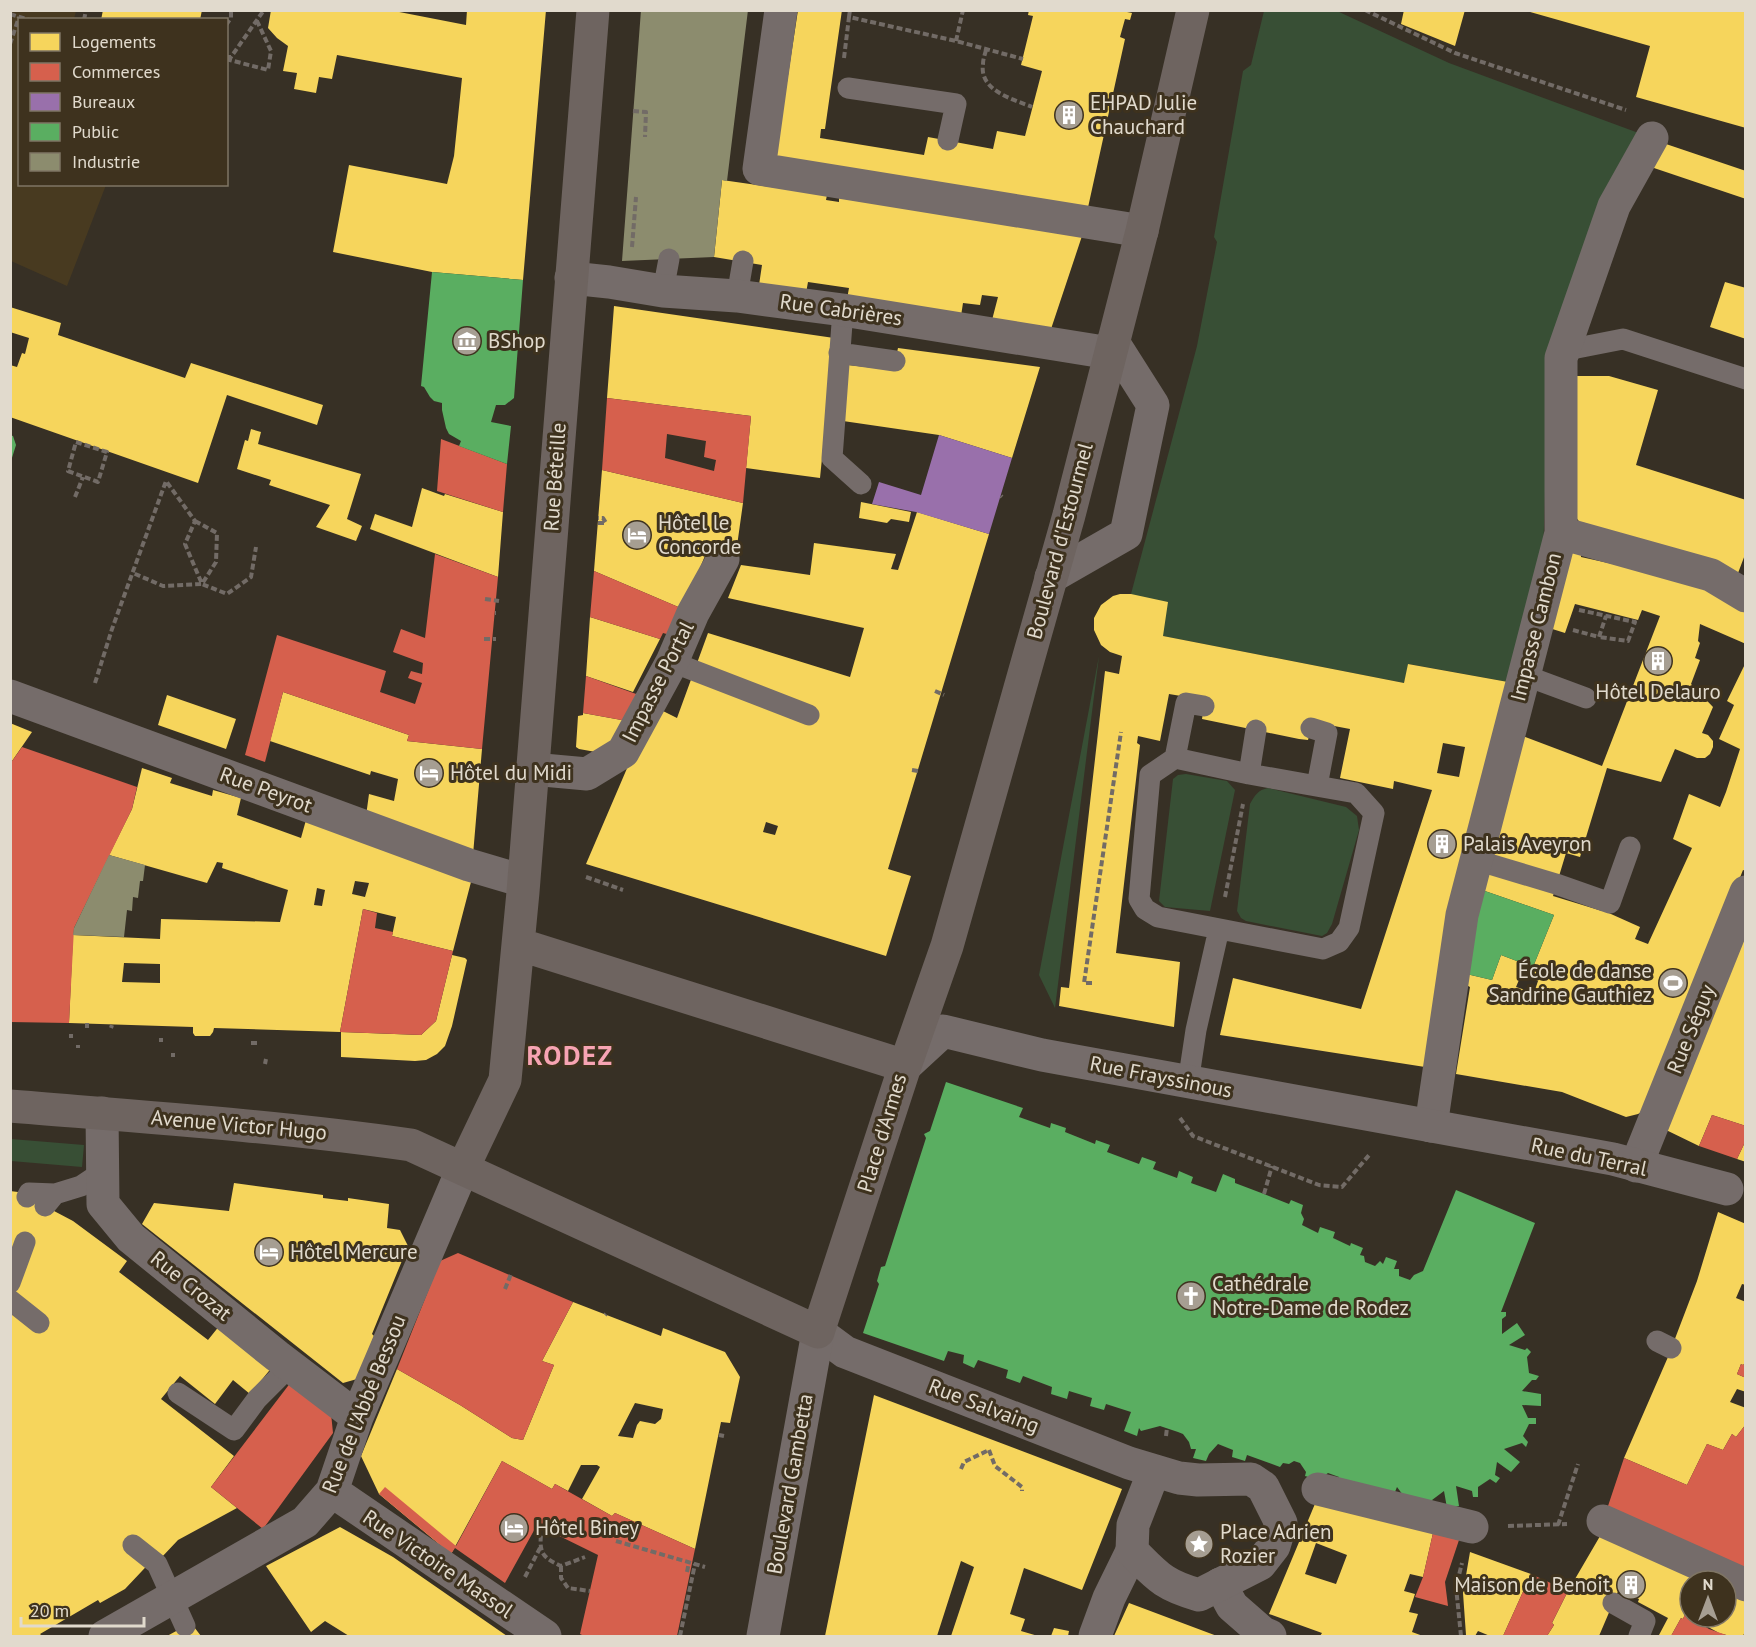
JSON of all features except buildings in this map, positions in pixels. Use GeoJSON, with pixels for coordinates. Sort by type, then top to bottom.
{"type":"FeatureCollection","features":[{"type":"Feature","properties":{"kind":"main road","name":"Rue Béteille"},"geometry":{"type":"LineString","coordinates":[[518,944],[593,10]]}},
{"type":"Feature","properties":{"kind":"main road","name":"Boulevard d'Estourmel"},"geometry":{"type":"LineString","coordinates":[[905,1066],[947,946],[1069,515],[1142,231],[1193,10]]}},
{"type":"Feature","properties":{"kind":"main road","name":"Place d'Armes"},"geometry":{"type":"LineString","coordinates":[[518,944],[905,1066],[818,1332]]}},
{"type":"Feature","properties":{"kind":"main road"},"geometry":{"type":"LineString","coordinates":[[518,944],[505,1080],[463,1168],[818,1332]]}},
{"type":"Feature","properties":{"kind":"main road","name":"Avenue Victor Hugo"},"geometry":{"type":"LineString","coordinates":[[10,1106],[342,1135],[411,1145],[463,1168]]}},
{"type":"Feature","properties":{"kind":"street"},"geometry":{"type":"LineString","coordinates":[[781,10],[755,177],[941,194],[1142,231]]}},
{"type":"Feature","properties":{"kind":"street","name":"Impasse Cambon"},"geometry":{"type":"LineString","coordinates":[[1431,1126],[1462,915],[1561,533],[1561,358],[1614,206],[1652,138]]}},
{"type":"Feature","properties":{"kind":"street","name":"Rue Cabrières"},"geometry":{"type":"LineString","coordinates":[[571,278],[663,291],[737,296],[1111,347]]}},
{"type":"Feature","properties":{"kind":"street"},"geometry":{"type":"LineString","coordinates":[[1051,577],[1126,534],[1153,405],[1111,347]]}},
{"type":"Feature","properties":{"kind":"street"},"geometry":{"type":"LineString","coordinates":[[1561,533],[1711,575],[1746,596]]}},
{"type":"Feature","properties":{"kind":"street","name":"Impasse Portal"},"geometry":{"type":"LineString","coordinates":[[532,769],[587,774],[622,752],[672,662],[693,613],[723,559]]}},
{"type":"Feature","properties":{"kind":"street","name":"Rue Peyrot"},"geometry":{"type":"LineString","coordinates":[[10,696],[469,865],[524,881]]}},
{"type":"Feature","properties":{"kind":"street","name":"Rue Séguy"},"geometry":{"type":"LineString","coordinates":[[1636,1166],[1746,892]]}},
{"type":"Feature","properties":{"kind":"street","name":"Rue Frayssinous"},"geometry":{"type":"LineString","coordinates":[[905,1066],[943,1031],[1042,1055],[1431,1126]]}},
{"type":"Feature","properties":{"kind":"street","name":"Rue Crozat"},"geometry":{"type":"LineString","coordinates":[[102,1113],[103,1204],[131,1238],[288,1365],[357,1417]]}},
{"type":"Feature","properties":{"kind":"street","name":"Rue du Terral"},"geometry":{"type":"LineString","coordinates":[[1431,1126],[1613,1159],[1736,1193]]}},
{"type":"Feature","properties":{"kind":"street","name":"Rue de l'Abbé Bessou"},"geometry":{"type":"LineString","coordinates":[[105,1636],[179,1613],[305,1522],[332,1491],[357,1417],[463,1168]]}},
{"type":"Feature","properties":{"kind":"street","name":"Rue Salvaing"},"geometry":{"type":"LineString","coordinates":[[818,1332],[845,1352],[1154,1471]]}},
{"type":"Feature","properties":{"kind":"street","name":"Boulevard Gambetta"},"geometry":{"type":"LineString","coordinates":[[762,1636],[818,1332]]}},
{"type":"Feature","properties":{"kind":"street"},"geometry":{"type":"LineString","coordinates":[[1095,1636],[1109,1598],[1132,1551],[1133,1525],[1154,1471],[1179,1478],[1198,1480],[1251,1479],[1263,1487],[1281,1522],[1274,1546],[1260,1564],[1199,1595],[1178,1589],[1159,1579],[1132,1551]]}},
{"type":"Feature","properties":{"kind":"street"},"geometry":{"type":"LineString","coordinates":[[1318,1489],[1472,1527]]}},
{"type":"Feature","properties":{"kind":"street","name":"Rue Victoire Massol"},"geometry":{"type":"LineString","coordinates":[[332,1491],[544,1636]]}},
{"type":"Feature","properties":{"kind":"street"},"geometry":{"type":"LineString","coordinates":[[1603,1521],[1746,1585]]}},
{"type":"Feature","properties":{"kind":"street"},"geometry":{"type":"LineString","coordinates":[[1220,1584],[1232,1605],[1263,1633],[1270,1636]]}},
{"type":"Feature","properties":{"kind":"lane"},"geometry":{"type":"LineString","coordinates":[[848,88],[956,104],[948,140]]}},
{"type":"Feature","properties":{"kind":"lane"},"geometry":{"type":"LineString","coordinates":[[663,291],[669,259]]}},
{"type":"Feature","properties":{"kind":"lane"},"geometry":{"type":"LineString","coordinates":[[737,296],[742,261]]}},
{"type":"Feature","properties":{"kind":"lane"},"geometry":{"type":"LineString","coordinates":[[843,310],[832,458],[861,484]]}},
{"type":"Feature","properties":{"kind":"lane"},"geometry":{"type":"LineString","coordinates":[[1566,346],[1577,348],[1623,339],[1746,379]]}},
{"type":"Feature","properties":{"kind":"lane"},"geometry":{"type":"LineString","coordinates":[[839,353],[895,361]]}},
{"type":"Feature","properties":{"kind":"lane"},"geometry":{"type":"LineString","coordinates":[[672,662],[809,716]]}},
{"type":"Feature","properties":{"kind":"lane"},"geometry":{"type":"LineString","coordinates":[[1524,675],[1586,698]]}},
{"type":"Feature","properties":{"kind":"lane"},"geometry":{"type":"LineString","coordinates":[[1175,758],[1356,793],[1374,813],[1349,928],[1339,942],[1323,949],[1158,917],[1144,909],[1139,899],[1150,775],[1175,758],[1186,703],[1204,706]]}},
{"type":"Feature","properties":{"kind":"lane"},"geometry":{"type":"LineString","coordinates":[[1311,728],[1327,733],[1317,786]]}},
{"type":"Feature","properties":{"kind":"lane"},"geometry":{"type":"LineString","coordinates":[[1249,774],[1256,730]]}},
{"type":"Feature","properties":{"kind":"lane"},"geometry":{"type":"LineString","coordinates":[[1476,860],[1610,903],[1630,847]]}},
{"type":"Feature","properties":{"kind":"lane"},"geometry":{"type":"LineString","coordinates":[[1188,1083],[1196,1030],[1219,929]]}},
{"type":"Feature","properties":{"kind":"lane"},"geometry":{"type":"LineString","coordinates":[[42,1199],[81,1186],[102,1172]]}},
{"type":"Feature","properties":{"kind":"lane"},"geometry":{"type":"LineString","coordinates":[[10,1283],[25,1242]]}},
{"type":"Feature","properties":{"kind":"lane"},"geometry":{"type":"LineString","coordinates":[[10,1300],[39,1323]]}},
{"type":"Feature","properties":{"kind":"lane"},"geometry":{"type":"LineString","coordinates":[[178,1393],[234,1430],[288,1365]]}},
{"type":"Feature","properties":{"kind":"lane"},"geometry":{"type":"LineString","coordinates":[[133,1545],[157,1564],[179,1613]]}},
{"type":"Feature","properties":{"kind":"lane"},"geometry":{"type":"LineString","coordinates":[[1613,1603],[1645,1621],[1639,1636]]}},
{"type":"Feature","properties":{"kind":"path"},"geometry":{"type":"LineString","coordinates":[[228,58],[231,57],[264,10]]}},
{"type":"Feature","properties":{"kind":"path"},"geometry":{"type":"LineString","coordinates":[[843,58],[850,10]]}},
{"type":"Feature","properties":{"kind":"path"},"geometry":{"type":"LineString","coordinates":[[956,41],[963,10]]}},
{"type":"Feature","properties":{"kind":"path"},"geometry":{"type":"LineString","coordinates":[[1365,10],[1455,52],[1661,122],[1652,138]]}},
{"type":"Feature","properties":{"kind":"path"},"geometry":{"type":"LineString","coordinates":[[10,14],[24,18]]}},
{"type":"Feature","properties":{"kind":"path"},"geometry":{"type":"LineString","coordinates":[[849,16],[1023,59]]}},
{"type":"Feature","properties":{"kind":"path"},"geometry":{"type":"LineString","coordinates":[[10,44],[18,19]]}},
{"type":"Feature","properties":{"kind":"path"},"geometry":{"type":"LineString","coordinates":[[228,59],[268,70],[271,51],[257,21]]}},
{"type":"Feature","properties":{"kind":"path"},"geometry":{"type":"LineString","coordinates":[[986,50],[982,65],[986,81],[999,93],[1032,107]]}},
{"type":"Feature","properties":{"kind":"path"},"geometry":{"type":"LineString","coordinates":[[633,111],[646,112],[645,137]]}},
{"type":"Feature","properties":{"kind":"path"},"geometry":{"type":"LineString","coordinates":[[632,250],[636,197]]}},
{"type":"Feature","properties":{"kind":"path"},"geometry":{"type":"LineString","coordinates":[[76,442],[107,452],[98,482],[83,477],[68,471],[76,442]]}},
{"type":"Feature","properties":{"kind":"path"},"geometry":{"type":"LineString","coordinates":[[75,497],[83,477]]}},
{"type":"Feature","properties":{"kind":"path"},"geometry":{"type":"LineString","coordinates":[[95,683],[112,629],[166,481],[195,521],[217,533],[216,562],[202,584]]}},
{"type":"Feature","properties":{"kind":"path"},"geometry":{"type":"LineString","coordinates":[[195,521],[185,544],[202,584]]}},
{"type":"Feature","properties":{"kind":"path"},"geometry":{"type":"LineString","coordinates":[[133,573],[163,586],[202,584],[227,594],[251,577],[256,547]]}},
{"type":"Feature","properties":{"kind":"path"},"geometry":{"type":"LineString","coordinates":[[485,599],[499,601]]}},
{"type":"Feature","properties":{"kind":"path"},"geometry":{"type":"LineString","coordinates":[[1579,609],[1606,616],[1635,622],[1628,641],[1571,630],[1579,609]]}},
{"type":"Feature","properties":{"kind":"path"},"geometry":{"type":"LineString","coordinates":[[1599,637],[1606,616]]}},
{"type":"Feature","properties":{"kind":"path"},"geometry":{"type":"LineString","coordinates":[[484,639],[496,639]]}},
{"type":"Feature","properties":{"kind":"path"},"geometry":{"type":"LineString","coordinates":[[935,691],[944,695]]}},
{"type":"Feature","properties":{"kind":"path"},"geometry":{"type":"LineString","coordinates":[[1092,983],[1084,983],[1121,732]]}},
{"type":"Feature","properties":{"kind":"path"},"geometry":{"type":"LineString","coordinates":[[1224,902],[1249,774]]}},
{"type":"Feature","properties":{"kind":"path"},"geometry":{"type":"LineString","coordinates":[[586,877],[622,890]]}},
{"type":"Feature","properties":{"kind":"path"},"geometry":{"type":"LineString","coordinates":[[1178,1115],[1193,1136],[1319,1185],[1342,1187],[1372,1153]]}},
{"type":"Feature","properties":{"kind":"path"},"geometry":{"type":"LineString","coordinates":[[1264,1194],[1272,1166]]}},
{"type":"Feature","properties":{"kind":"path"},"geometry":{"type":"LineString","coordinates":[[505,1289],[511,1274]]}},
{"type":"Feature","properties":{"kind":"path"},"geometry":{"type":"LineString","coordinates":[[961,1469],[964,1462],[989,1450],[1000,1448]]}},
{"type":"Feature","properties":{"kind":"path"},"geometry":{"type":"LineString","coordinates":[[989,1450],[995,1466],[1022,1487],[1022,1491]]}},
{"type":"Feature","properties":{"kind":"path"},"geometry":{"type":"LineString","coordinates":[[1461,1636],[1456,1587],[1472,1527],[1558,1525],[1578,1464]]}},
{"type":"Feature","properties":{"kind":"path"},"geometry":{"type":"LineString","coordinates":[[522,1585],[540,1548],[541,1535],[535,1529]]}},
{"type":"Feature","properties":{"kind":"path"},"geometry":{"type":"LineString","coordinates":[[616,1541],[705,1567]]}},
{"type":"Feature","properties":{"kind":"path"},"geometry":{"type":"LineString","coordinates":[[540,1548],[547,1560],[561,1566],[585,1557]]}},
{"type":"Feature","properties":{"kind":"path"},"geometry":{"type":"LineString","coordinates":[[687,1572],[689,1562]]}},
{"type":"Feature","properties":{"kind":"path"},"geometry":{"type":"LineString","coordinates":[[680,1636],[695,1564]]}},
{"type":"Feature","properties":{"kind":"path"},"geometry":{"type":"LineString","coordinates":[[561,1566],[561,1578],[568,1588],[590,1591]]}},
{"type":"Feature","properties":{"kind":"shaded area"},"geometry":{"type":"Polygon","coordinates":[[[11,10],[76,11],[74,18],[18,18],[18,186],[106,186],[67,286],[11,261],[11,10]]]}},
{"type":"Feature","properties":{"kind":"green space"},"geometry":{"type":"Polygon","coordinates":[[[1264,11],[1337,11],[1449,63],[1644,135],[1548,389],[1543,560],[1508,682],[1409,664],[1404,683],[1163,636],[1131,594],[1197,346],[1217,242],[1214,237],[1243,71],[1251,65],[1264,11]]]}},
{"type":"Feature","properties":{"kind":"green space"},"geometry":{"type":"Polygon","coordinates":[[[1099,656],[1055,1008],[1039,975],[1099,656]]]}},
{"type":"Feature","properties":{"kind":"green space"},"geometry":{"type":"Polygon","coordinates":[[[1186,774],[1227,781],[1235,790],[1210,911],[1165,907],[1159,901],[1173,779],[1178,775],[1186,774]]]}},
{"type":"Feature","properties":{"kind":"green space"},"geometry":{"type":"Polygon","coordinates":[[[1268,788],[1346,807],[1357,816],[1359,830],[1332,924],[1327,933],[1322,936],[1246,921],[1237,911],[1250,804],[1257,793],[1268,788]]]}},
{"type":"Feature","properties":{"kind":"green space"},"geometry":{"type":"Polygon","coordinates":[[[11,1139],[84,1145],[82,1167],[11,1161],[11,1139]]]}},
{"type":"Feature","properties":{"kind":"place","name":"EHPAD Julie Chauchard"},"geometry":{"type":"Point","coordinates":[1069,115]}},
{"type":"Feature","properties":{"kind":"place","name":"BShop"},"geometry":{"type":"Point","coordinates":[467,341]}},
{"type":"Feature","properties":{"kind":"place","name":"Hôtel le Concorde"},"geometry":{"type":"Point","coordinates":[637,535]}},
{"type":"Feature","properties":{"kind":"place","name":"Hôtel Delauro"},"geometry":{"type":"Point","coordinates":[1658,661]}},
{"type":"Feature","properties":{"kind":"place","name":"Hôtel du Midi"},"geometry":{"type":"Point","coordinates":[429,773]}},
{"type":"Feature","properties":{"kind":"place","name":"Palais Aveyron"},"geometry":{"type":"Point","coordinates":[1442,844]}},
{"type":"Feature","properties":{"kind":"place","name":"École de danse Sandrine Gauthiez"},"geometry":{"type":"Point","coordinates":[1673,983]}},
{"type":"Feature","properties":{"kind":"place","name":"Hôtel Mercure"},"geometry":{"type":"Point","coordinates":[269,1252]}},
{"type":"Feature","properties":{"kind":"place","name":"Cathédrale Notre-Dame de Rodez"},"geometry":{"type":"Point","coordinates":[1191,1296]}},
{"type":"Feature","properties":{"kind":"place","name":"Hôtel Biney"},"geometry":{"type":"Point","coordinates":[514,1528]}},
{"type":"Feature","properties":{"kind":"place","name":"Place Adrien Rozier"},"geometry":{"type":"Point","coordinates":[1199,1544]}},
{"type":"Feature","properties":{"kind":"place","name":"Maison de Benoit"},"geometry":{"type":"Point","coordinates":[1631,1585]}},
{"type":"Feature","properties":{"kind":"district","name":"RODEZ"},"geometry":{"type":"Point","coordinates":[570,1056]}}]}
